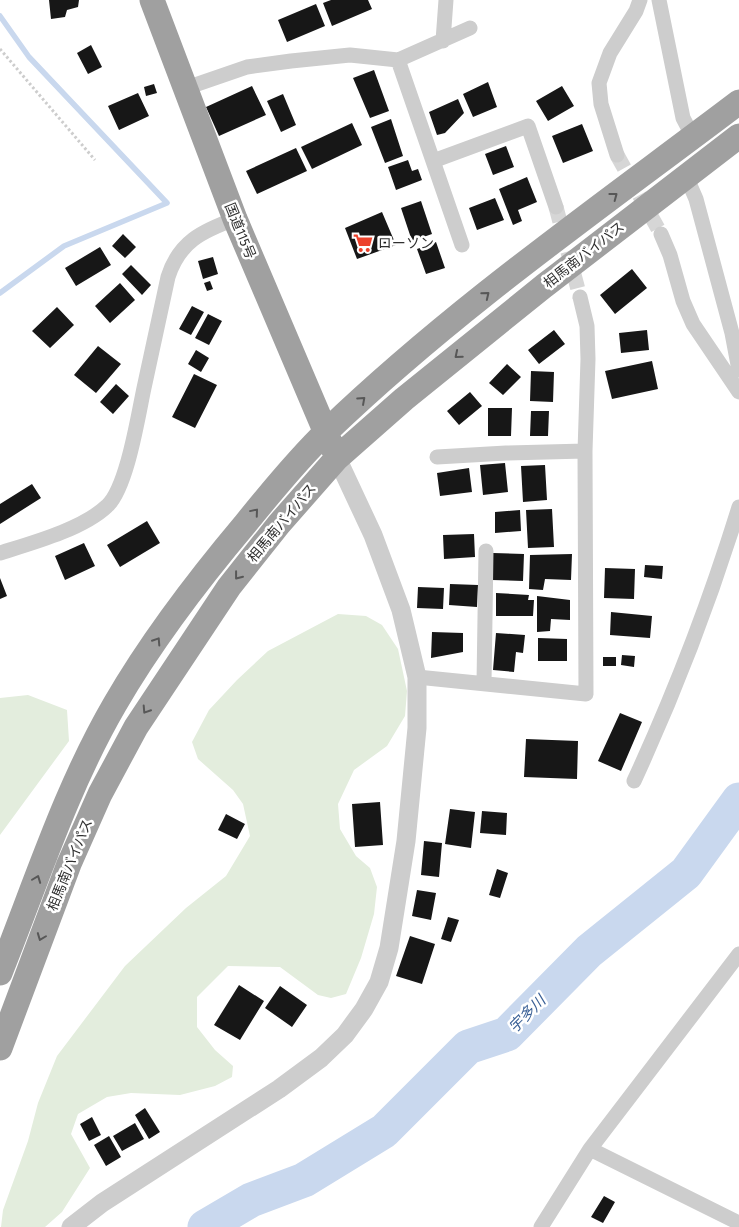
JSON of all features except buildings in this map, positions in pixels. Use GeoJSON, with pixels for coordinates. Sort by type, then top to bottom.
{"type":"FeatureCollection","features":[{"type":"Feature","properties":{"kind":"highway","name":"国道115号"},"geometry":{"type":"LineString","coordinates":[[152,0],[235,219],[337,458]]}},
{"type":"Feature","properties":{"kind":"highway","name":"相馬南バイパス"},"geometry":{"type":"LineString","coordinates":[[0,973],[76,780],[115,704],[162,633],[210,567],[263,502],[326,433],[405,362],[512,274],[739,102]]}},
{"type":"Feature","properties":{"kind":"highway","name":"相馬南バイパス"},"geometry":{"type":"LineString","coordinates":[[0,1048],[69,864],[100,794],[136,727],[229,588],[279,524],[337,458],[404,399],[485,332],[739,136]]}},
{"type":"Feature","properties":{"kind":"street"},"geometry":{"type":"LineString","coordinates":[[443,41],[446,0]]}},
{"type":"Feature","properties":{"kind":"street"},"geometry":{"type":"LineString","coordinates":[[617,155],[601,104],[599,83],[610,53],[636,11],[640,0]]}},
{"type":"Feature","properties":{"kind":"street"},"geometry":{"type":"LineString","coordinates":[[659,0],[683,118],[693,137]]}},
{"type":"Feature","properties":{"kind":"street"},"geometry":{"type":"LineString","coordinates":[[186,88],[247,67],[291,61],[350,55],[398,60],[470,28]]}},
{"type":"Feature","properties":{"kind":"street"},"geometry":{"type":"LineString","coordinates":[[398,60],[462,245]]}},
{"type":"Feature","properties":{"kind":"street"},"geometry":{"type":"LineString","coordinates":[[433,161],[528,126],[556,207]]}},
{"type":"Feature","properties":{"kind":"street"},"geometry":{"type":"LineString","coordinates":[[686,176],[696,199],[732,333],[739,370]]}},
{"type":"Feature","properties":{"kind":"street"},"geometry":{"type":"LineString","coordinates":[[0,553],[75,526],[96,515],[112,501],[123,478],[134,436],[168,276],[173,263],[180,251],[195,238],[212,227],[235,219]]}},
{"type":"Feature","properties":{"kind":"street"},"geometry":{"type":"LineString","coordinates":[[660,234],[670,256],[683,300],[693,324],[739,392]]}},
{"type":"Feature","properties":{"kind":"street"},"geometry":{"type":"LineString","coordinates":[[417,676],[586,694],[585,451],[588,359],[587,326],[580,297]]}},
{"type":"Feature","properties":{"kind":"street"},"geometry":{"type":"LineString","coordinates":[[438,457],[585,451]]}},
{"type":"Feature","properties":{"kind":"street"},"geometry":{"type":"LineString","coordinates":[[71,1227],[102,1203],[280,1089],[321,1058],[345,1035],[364,1009],[379,982],[389,948],[406,840],[417,728],[417,676],[401,610],[373,535],[337,458]]}},
{"type":"Feature","properties":{"kind":"street"},"geometry":{"type":"LineString","coordinates":[[634,781],[667,709],[694,641],[739,507]]}},
{"type":"Feature","properties":{"kind":"street"},"geometry":{"type":"LineString","coordinates":[[484,683],[486,551]]}},
{"type":"Feature","properties":{"kind":"street"},"geometry":{"type":"LineString","coordinates":[[541,1227],[590,1149],[739,954]]}},
{"type":"Feature","properties":{"kind":"street"},"geometry":{"type":"LineString","coordinates":[[590,1149],[739,1222]]}},
{"type":"Feature","properties":{"kind":"path"},"geometry":{"type":"LineString","coordinates":[[0,49],[96,160]]}},
{"type":"Feature","properties":{"kind":"green space"},"geometry":{"type":"Polygon","coordinates":[[[338,614],[366,616],[382,625],[398,649],[407,691],[405,716],[387,746],[354,770],[338,804],[340,829],[356,856],[370,868],[377,887],[374,914],[361,958],[346,994],[331,998],[318,995],[280,967],[228,966],[197,997],[197,1027],[215,1050],[233,1066],[232,1077],[215,1086],[180,1095],[131,1093],[107,1097],[78,1114],[71,1134],[90,1168],[62,1212],[45,1227],[1,1227],[3,1210],[28,1141],[38,1103],[57,1056],[125,966],[186,908],[226,876],[250,836],[243,804],[233,790],[198,759],[192,742],[209,710],[268,651],[338,614]]]}},
{"type":"Feature","properties":{"kind":"green space"},"geometry":{"type":"Polygon","coordinates":[[[28,695],[67,710],[69,741],[0,835],[0,698],[28,695]]]}},
{"type":"Feature","properties":{"kind":"waterway"},"geometry":{"type":"LineString","coordinates":[[0,16],[29,57],[167,203],[64,246],[0,293]]}},
{"type":"Feature","properties":{"kind":"waterway","name":"宇多川"},"geometry":{"type":"LineString","coordinates":[[205,1227],[251,1200],[304,1180],[384,1131],[468,1047],[507,1034],[589,951],[686,873],[739,800]]}},
{"type":"Feature","properties":{"kind":"tunnel"},"geometry":{"type":"LineString","coordinates":[[617,155],[661,234]]}},
{"type":"Feature","properties":{"kind":"tunnel"},"geometry":{"type":"LineString","coordinates":[[556,207],[580,297]]}},
{"type":"Feature","properties":{"kind":"place","name":"ローソン"},"geometry":{"type":"Point","coordinates":[363,243]}}]}
